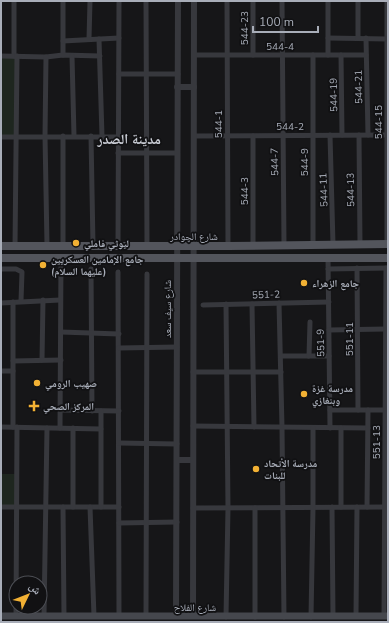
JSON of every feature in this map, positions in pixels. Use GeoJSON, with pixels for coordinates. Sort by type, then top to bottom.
{"type":"FeatureCollection","features":[{"type":"Feature","properties":{"kind":"main road","name":"شارع الچوادر"},"geometry":{"type":"LineString","coordinates":[[1,246],[253,246],[388,244]]}},
{"type":"Feature","properties":{"kind":"main road"},"geometry":{"type":"LineString","coordinates":[[1,258],[388,258]]}},
{"type":"Feature","properties":{"kind":"main road","name":"شارع الفلاح"},"geometry":{"type":"LineString","coordinates":[[1,616],[386,616]]}},
{"type":"Feature","properties":{"kind":"street"},"geometry":{"type":"LineString","coordinates":[[14,1],[15,246]]}},
{"type":"Feature","properties":{"kind":"street"},"geometry":{"type":"LineString","coordinates":[[63,1],[63,54]]}},
{"type":"Feature","properties":{"kind":"street"},"geometry":{"type":"LineString","coordinates":[[88,39],[90,1]]}},
{"type":"Feature","properties":{"kind":"street"},"geometry":{"type":"LineString","coordinates":[[118,246],[119,1]]}},
{"type":"Feature","properties":{"kind":"street"},"geometry":{"type":"LineString","coordinates":[[146,1],[147,246]]}},
{"type":"Feature","properties":{"kind":"street","name":"شارع سيف سعد"},"geometry":{"type":"LineString","coordinates":[[176,616],[178,1]]}},
{"type":"Feature","properties":{"kind":"street"},"geometry":{"type":"LineString","coordinates":[[193,616],[194,1]]}},
{"type":"Feature","properties":{"kind":"street","name":"544-1"},"geometry":{"type":"LineString","coordinates":[[227,1],[228,246]]}},
{"type":"Feature","properties":{"kind":"street","name":"544-23"},"geometry":{"type":"LineString","coordinates":[[253,1],[253,55]]}},
{"type":"Feature","properties":{"kind":"street","name":"544-7"},"geometry":{"type":"LineString","coordinates":[[282,1],[284,245]]}},
{"type":"Feature","properties":{"kind":"street"},"geometry":{"type":"LineString","coordinates":[[328,1],[328,55]]}},
{"type":"Feature","properties":{"kind":"street"},"geometry":{"type":"LineString","coordinates":[[358,1],[358,38]]}},
{"type":"Feature","properties":{"kind":"street","name":"544-15"},"geometry":{"type":"LineString","coordinates":[[387,1],[388,244]]}},
{"type":"Feature","properties":{"kind":"street"},"geometry":{"type":"LineString","coordinates":[[63,41],[119,38]]}},
{"type":"Feature","properties":{"kind":"street"},"geometry":{"type":"LineString","coordinates":[[328,38],[387,39]]}},
{"type":"Feature","properties":{"kind":"street","name":"544-21"},"geometry":{"type":"LineString","coordinates":[[366,38],[368,135]]}},
{"type":"Feature","properties":{"kind":"street"},"geometry":{"type":"LineString","coordinates":[[99,39],[102,136]]}},
{"type":"Feature","properties":{"kind":"street"},"geometry":{"type":"LineString","coordinates":[[1,56],[46,57],[63,54],[72,56],[100,56]]}},
{"type":"Feature","properties":{"kind":"street","name":"544-4"},"geometry":{"type":"LineString","coordinates":[[194,55],[366,55]]}},
{"type":"Feature","properties":{"kind":"street","name":"544-9"},"geometry":{"type":"LineString","coordinates":[[313,55],[313,245]]}},
{"type":"Feature","properties":{"kind":"street","name":"544-19"},"geometry":{"type":"LineString","coordinates":[[341,55],[342,135]]}},
{"type":"Feature","properties":{"kind":"street"},"geometry":{"type":"LineString","coordinates":[[72,56],[74,136]]}},
{"type":"Feature","properties":{"kind":"street"},"geometry":{"type":"LineString","coordinates":[[46,57],[45,136],[47,246]]}},
{"type":"Feature","properties":{"kind":"street"},"geometry":{"type":"LineString","coordinates":[[119,74],[178,74]]}},
{"type":"Feature","properties":{"kind":"street"},"geometry":{"type":"LineString","coordinates":[[178,87],[194,87]]}},
{"type":"Feature","properties":{"kind":"street","name":"544-11"},"geometry":{"type":"LineString","coordinates":[[330,135],[333,244]]}},
{"type":"Feature","properties":{"kind":"street","name":"544-13"},"geometry":{"type":"LineString","coordinates":[[359,135],[360,244]]}},
{"type":"Feature","properties":{"kind":"street","name":"544-2"},"geometry":{"type":"LineString","coordinates":[[194,136],[387,135]]}},
{"type":"Feature","properties":{"kind":"street"},"geometry":{"type":"LineString","coordinates":[[63,136],[63,245]]}},
{"type":"Feature","properties":{"kind":"street"},"geometry":{"type":"LineString","coordinates":[[91,136],[93,245]]}},
{"type":"Feature","properties":{"kind":"street"},"geometry":{"type":"LineString","coordinates":[[1,137],[118,136]]}},
{"type":"Feature","properties":{"kind":"street","name":"544-3"},"geometry":{"type":"LineString","coordinates":[[253,136],[253,246]]}},
{"type":"Feature","properties":{"kind":"street"},"geometry":{"type":"LineString","coordinates":[[118,153],[177,152]]}},
{"type":"Feature","properties":{"kind":"street"},"geometry":{"type":"LineString","coordinates":[[60,428],[61,258]]}},
{"type":"Feature","properties":{"kind":"street","name":"551-9"},"geometry":{"type":"LineString","coordinates":[[328,258],[330,428]]}},
{"type":"Feature","properties":{"kind":"street","name":"551-11"},"geometry":{"type":"LineString","coordinates":[[357,268],[358,410]]}},
{"type":"Feature","properties":{"kind":"street"},"geometry":{"type":"LineString","coordinates":[[328,269],[387,268]]}},
{"type":"Feature","properties":{"kind":"street","name":"551-13"},"geometry":{"type":"LineString","coordinates":[[386,616],[385,507],[387,443],[385,410],[387,370],[387,268]]}},
{"type":"Feature","properties":{"kind":"street"},"geometry":{"type":"LineString","coordinates":[[1,269],[16,269],[22,272],[21,301]]}},
{"type":"Feature","properties":{"kind":"street"},"geometry":{"type":"LineString","coordinates":[[91,269],[92,411]]}},
{"type":"Feature","properties":{"kind":"street"},"geometry":{"type":"LineString","coordinates":[[118,272],[120,616]]}},
{"type":"Feature","properties":{"kind":"street"},"geometry":{"type":"LineString","coordinates":[[146,616],[147,274]]}},
{"type":"Feature","properties":{"kind":"street"},"geometry":{"type":"LineString","coordinates":[[42,300],[42,360]]}},
{"type":"Feature","properties":{"kind":"street"},"geometry":{"type":"LineString","coordinates":[[1,303],[60,300]]}},
{"type":"Feature","properties":{"kind":"street"},"geometry":{"type":"LineString","coordinates":[[14,302],[13,371],[16,507],[16,616]]}},
{"type":"Feature","properties":{"kind":"street","name":"551-2"},"geometry":{"type":"LineString","coordinates":[[203,305],[329,302]]}},
{"type":"Feature","properties":{"kind":"street"},"geometry":{"type":"LineString","coordinates":[[279,303],[284,617]]}},
{"type":"Feature","properties":{"kind":"street"},"geometry":{"type":"LineString","coordinates":[[226,304],[226,427],[228,508],[226,617]]}},
{"type":"Feature","properties":{"kind":"street"},"geometry":{"type":"LineString","coordinates":[[252,304],[254,427]]}},
{"type":"Feature","properties":{"kind":"street"},"geometry":{"type":"LineString","coordinates":[[309,356],[310,322]]}},
{"type":"Feature","properties":{"kind":"street"},"geometry":{"type":"LineString","coordinates":[[329,330],[386,329]]}},
{"type":"Feature","properties":{"kind":"street"},"geometry":{"type":"LineString","coordinates":[[60,332],[118,334]]}},
{"type":"Feature","properties":{"kind":"street"},"geometry":{"type":"LineString","coordinates":[[119,348],[177,347]]}},
{"type":"Feature","properties":{"kind":"street"},"geometry":{"type":"LineString","coordinates":[[280,356],[330,356]]}},
{"type":"Feature","properties":{"kind":"street"},"geometry":{"type":"LineString","coordinates":[[13,361],[60,360]]}},
{"type":"Feature","properties":{"kind":"street"},"geometry":{"type":"LineString","coordinates":[[1,371],[13,371]]}},
{"type":"Feature","properties":{"kind":"street"},"geometry":{"type":"LineString","coordinates":[[193,372],[281,372]]}},
{"type":"Feature","properties":{"kind":"street"},"geometry":{"type":"LineString","coordinates":[[60,410],[119,411]]}},
{"type":"Feature","properties":{"kind":"street"},"geometry":{"type":"LineString","coordinates":[[330,410],[385,410]]}},
{"type":"Feature","properties":{"kind":"street"},"geometry":{"type":"LineString","coordinates":[[367,507],[368,410]]}},
{"type":"Feature","properties":{"kind":"street"},"geometry":{"type":"LineString","coordinates":[[100,507],[101,411]]}},
{"type":"Feature","properties":{"kind":"street"},"geometry":{"type":"LineString","coordinates":[[193,426],[368,428]]}},
{"type":"Feature","properties":{"kind":"street"},"geometry":{"type":"LineString","coordinates":[[1,427],[101,429]]}},
{"type":"Feature","properties":{"kind":"street"},"geometry":{"type":"LineString","coordinates":[[44,616],[46,428]]}},
{"type":"Feature","properties":{"kind":"street"},"geometry":{"type":"LineString","coordinates":[[73,428],[73,507]]}},
{"type":"Feature","properties":{"kind":"street"},"geometry":{"type":"LineString","coordinates":[[311,616],[313,428]]}},
{"type":"Feature","properties":{"kind":"street"},"geometry":{"type":"LineString","coordinates":[[341,428],[341,507]]}},
{"type":"Feature","properties":{"kind":"street"},"geometry":{"type":"LineString","coordinates":[[119,443],[177,444]]}},
{"type":"Feature","properties":{"kind":"street"},"geometry":{"type":"LineString","coordinates":[[177,460],[193,460]]}},
{"type":"Feature","properties":{"kind":"street"},"geometry":{"type":"LineString","coordinates":[[1,507],[119,507]]}},
{"type":"Feature","properties":{"kind":"street"},"geometry":{"type":"LineString","coordinates":[[63,507],[64,616]]}},
{"type":"Feature","properties":{"kind":"street"},"geometry":{"type":"LineString","coordinates":[[90,507],[94,616]]}},
{"type":"Feature","properties":{"kind":"street"},"geometry":{"type":"LineString","coordinates":[[332,507],[333,616]]}},
{"type":"Feature","properties":{"kind":"street"},"geometry":{"type":"LineString","coordinates":[[356,616],[357,507]]}},
{"type":"Feature","properties":{"kind":"street"},"geometry":{"type":"LineString","coordinates":[[193,508],[385,507]]}},
{"type":"Feature","properties":{"kind":"street"},"geometry":{"type":"LineString","coordinates":[[255,508],[255,617]]}},
{"type":"Feature","properties":{"kind":"street"},"geometry":{"type":"LineString","coordinates":[[119,523],[176,522]]}},
{"type":"Feature","properties":{"kind":"shaded area"},"geometry":{"type":"Polygon","coordinates":[[[1,57],[15,57],[15,137],[1,137],[1,57]]]}},
{"type":"Feature","properties":{"kind":"shaded area"},"geometry":{"type":"Polygon","coordinates":[[[1,474],[16,474],[15,507],[1,507],[1,474]]]}},
{"type":"Feature","properties":{"kind":"place","name":"ليوثي فاملي"},"geometry":{"type":"Point","coordinates":[76,243]}},
{"type":"Feature","properties":{"kind":"place","name":"جامع الإمامين العسكريين (عليهما السلام)"},"geometry":{"type":"Point","coordinates":[43,265]}},
{"type":"Feature","properties":{"kind":"place","name":"جامع الزهراء"},"geometry":{"type":"Point","coordinates":[304,283]}},
{"type":"Feature","properties":{"kind":"place","name":"صهيب الرومي"},"geometry":{"type":"Point","coordinates":[37,383]}},
{"type":"Feature","properties":{"kind":"place","name":"مدرسة غزة وبنغازي"},"geometry":{"type":"Point","coordinates":[304,394]}},
{"type":"Feature","properties":{"kind":"place","name":"المركز الصحي"},"geometry":{"type":"Point","coordinates":[34,406]}},
{"type":"Feature","properties":{"kind":"place","name":"مدرسة الأتحاد للبنات"},"geometry":{"type":"Point","coordinates":[256,469]}},
{"type":"Feature","properties":{"kind":"district","name":"مدينة الصدر"},"geometry":{"type":"Point","coordinates":[129,139]}}]}
